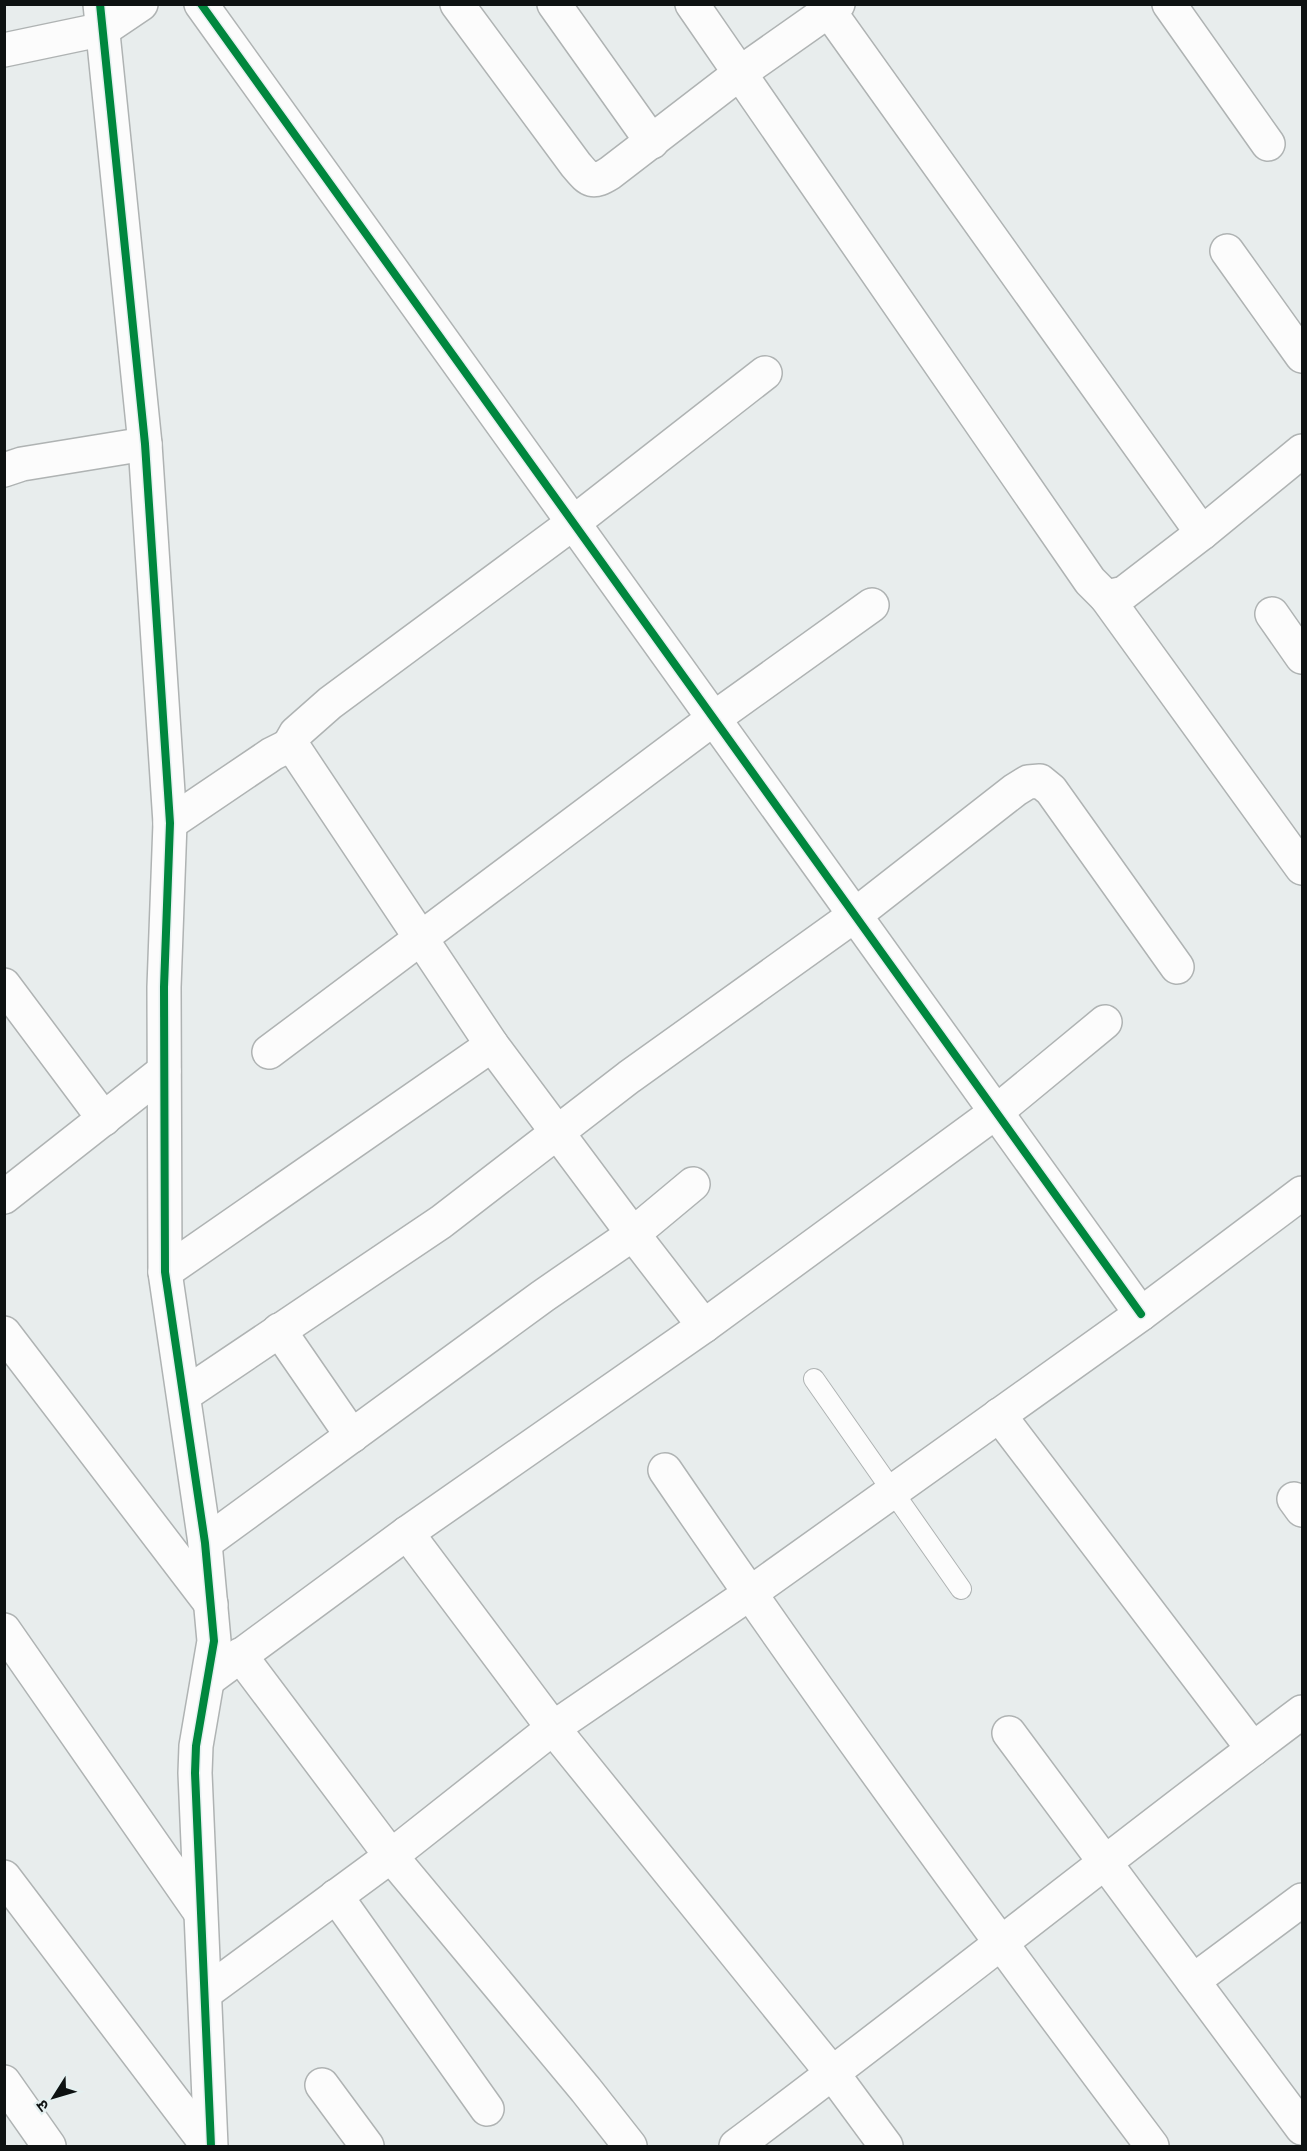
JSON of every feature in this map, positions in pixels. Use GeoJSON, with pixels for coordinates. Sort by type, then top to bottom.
{"type":"FeatureCollection","features":[{"type":"Feature","properties":{"kind":"street"},"geometry":{"type":"LineString","coordinates":[[4,50],[141,4]]}},
{"type":"Feature","properties":{"kind":"street"},"geometry":{"type":"LineString","coordinates":[[201,4],[1141,1314]]}},
{"type":"Feature","properties":{"kind":"street"},"geometry":{"type":"LineString","coordinates":[[457,4],[586,177],[592,181],[600,180],[652,142],[830,6],[1202,533]]}},
{"type":"Feature","properties":{"kind":"street"},"geometry":{"type":"LineString","coordinates":[[554,4],[652,142]]}},
{"type":"Feature","properties":{"kind":"street"},"geometry":{"type":"LineString","coordinates":[[692,4],[1090,581],[1106,597],[1302,868]]}},
{"type":"Feature","properties":{"kind":"street"},"geometry":{"type":"LineString","coordinates":[[1169,4],[1268,144]]}},
{"type":"Feature","properties":{"kind":"street"},"geometry":{"type":"LineString","coordinates":[[102,17],[145,444],[170,823],[164,987],[165,1272],[205,1542],[214,1641],[196,1746],[195,1773],[210,2146]]}},
{"type":"Feature","properties":{"kind":"street"},"geometry":{"type":"LineString","coordinates":[[1227,251],[1302,356]]}},
{"type":"Feature","properties":{"kind":"street"},"geometry":{"type":"LineString","coordinates":[[288,747],[296,733],[330,702],[573,523],[765,373]]}},
{"type":"Feature","properties":{"kind":"street"},"geometry":{"type":"LineString","coordinates":[[4,470],[22,464],[145,444]]}},
{"type":"Feature","properties":{"kind":"street"},"geometry":{"type":"LineString","coordinates":[[1106,597],[1124,593],[1302,451]]}},
{"type":"Feature","properties":{"kind":"street"},"geometry":{"type":"LineString","coordinates":[[269,1052],[713,719],[873,605]]}},
{"type":"Feature","properties":{"kind":"street"},"geometry":{"type":"LineString","coordinates":[[1272,614],[1302,657]]}},
{"type":"Feature","properties":{"kind":"street"},"geometry":{"type":"LineString","coordinates":[[170,823],[272,754],[288,747],[294,748],[492,1045],[704,1326]]}},
{"type":"Feature","properties":{"kind":"street"},"geometry":{"type":"LineString","coordinates":[[184,1395],[441,1222],[628,1077],[855,915],[1028,782],[1040,781],[1051,790],[1177,967]]}},
{"type":"Feature","properties":{"kind":"street"},"geometry":{"type":"LineString","coordinates":[[4,985],[104,1119]]}},
{"type":"Feature","properties":{"kind":"street"},"geometry":{"type":"LineString","coordinates":[[209,1679],[407,1533],[704,1326],[996,1112],[1105,1022]]}},
{"type":"Feature","properties":{"kind":"street"},"geometry":{"type":"LineString","coordinates":[[165,1272],[492,1045]]}},
{"type":"Feature","properties":{"kind":"street"},"geometry":{"type":"LineString","coordinates":[[4,1197],[164,1071]]}},
{"type":"Feature","properties":{"kind":"street"},"geometry":{"type":"LineString","coordinates":[[205,1542],[543,1296],[633,1234],[693,1184]]}},
{"type":"Feature","properties":{"kind":"street"},"geometry":{"type":"LineString","coordinates":[[205,1994],[391,1856],[553,1728],[749,1594],[1141,1314],[1302,1193]]}},
{"type":"Feature","properties":{"kind":"street"},"geometry":{"type":"LineString","coordinates":[[279,1330],[352,1436]]}},
{"type":"Feature","properties":{"kind":"street"},"geometry":{"type":"LineString","coordinates":[[4,1334],[212,1605]]}},
{"type":"Feature","properties":{"kind":"street"},"geometry":{"type":"LineString","coordinates":[[999,1415],[1253,1749]]}},
{"type":"Feature","properties":{"kind":"street"},"geometry":{"type":"LineString","coordinates":[[665,1470],[749,1594],[1000,1944],[1152,2146]]}},
{"type":"Feature","properties":{"kind":"street"},"geometry":{"type":"LineString","coordinates":[[407,1533],[553,1728],[833,2074],[886,2146]]}},
{"type":"Feature","properties":{"kind":"street"},"geometry":{"type":"LineString","coordinates":[[4,1630],[200,1912]]}},
{"type":"Feature","properties":{"kind":"street"},"geometry":{"type":"LineString","coordinates":[[240,1655],[391,1856],[630,2146]]}},
{"type":"Feature","properties":{"kind":"street"},"geometry":{"type":"LineString","coordinates":[[736,2146],[833,2074],[1302,1712]]}},
{"type":"Feature","properties":{"kind":"street"},"geometry":{"type":"LineString","coordinates":[[1009,1733],[1302,2128]]}},
{"type":"Feature","properties":{"kind":"street"},"geometry":{"type":"LineString","coordinates":[[4,1877],[210,2146]]}},
{"type":"Feature","properties":{"kind":"street"},"geometry":{"type":"LineString","coordinates":[[336,1896],[487,2109]]}},
{"type":"Feature","properties":{"kind":"street"},"geometry":{"type":"LineString","coordinates":[[1193,1981],[1299,1911]]}},
{"type":"Feature","properties":{"kind":"street"},"geometry":{"type":"LineString","coordinates":[[4,2082],[50,2146]]}},
{"type":"Feature","properties":{"kind":"street"},"geometry":{"type":"LineString","coordinates":[[322,2085],[367,2146]]}},
{"type":"Feature","properties":{"kind":"lane"},"geometry":{"type":"LineString","coordinates":[[814,1379],[961,1589]]}},
{"type":"Feature","properties":{"kind":"cycle path"},"geometry":{"type":"LineString","coordinates":[[100,4],[145,444],[170,823],[164,987],[165,1272],[205,1543],[214,1641],[196,1746],[195,1773],[211,2146]]}},
{"type":"Feature","properties":{"kind":"cycle path"},"geometry":{"type":"LineString","coordinates":[[201,4],[1141,1314]]}}]}
